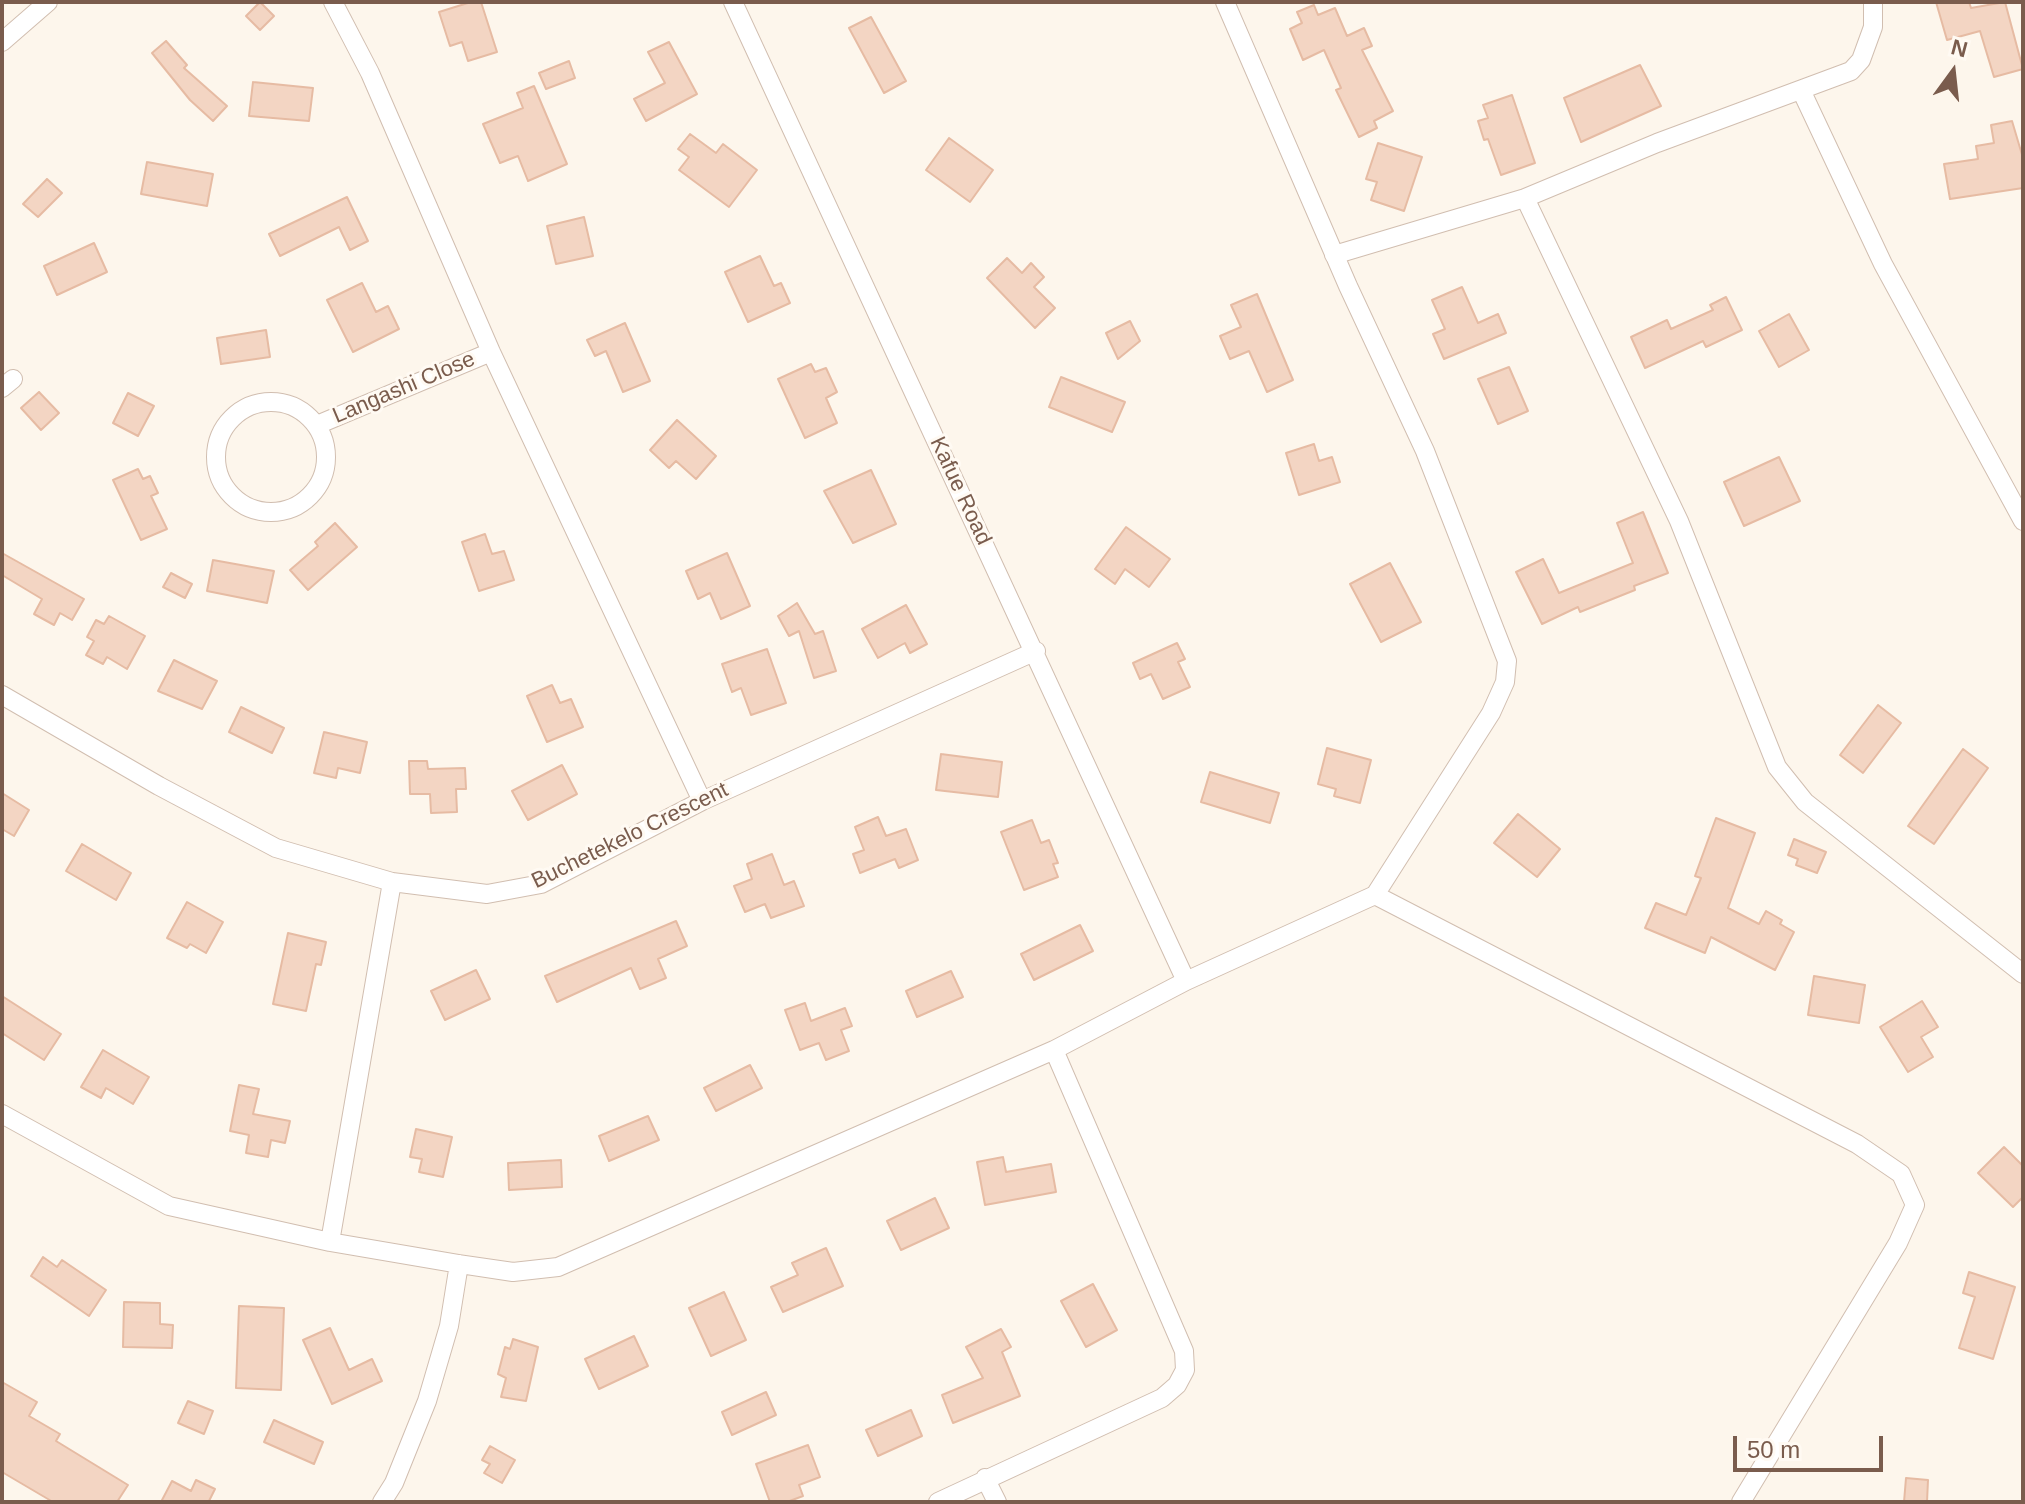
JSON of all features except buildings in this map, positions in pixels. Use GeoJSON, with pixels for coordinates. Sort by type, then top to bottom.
{"type":"FeatureCollection","features":[{"type":"Feature","properties":{"kind":"street"},"geometry":{"type":"LineString","coordinates":[[2,42],[48,2]]}},
{"type":"Feature","properties":{"kind":"street"},"geometry":{"type":"LineString","coordinates":[[333,2],[418,179],[491,352],[702,801]]}},
{"type":"Feature","properties":{"kind":"street","name":"Kafue Road"},"geometry":{"type":"LineString","coordinates":[[733,2],[1036,651],[1186,981]]}},
{"type":"Feature","properties":{"kind":"street"},"geometry":{"type":"LineString","coordinates":[[2,1114],[153,1200],[330,1242],[459,1264],[513,1272],[558,1267],[1054,1050],[1186,981],[1375,895],[1491,713],[1505,682],[1507,661],[1425,451],[1334,255],[1225,2]]}},
{"type":"Feature","properties":{"kind":"street"},"geometry":{"type":"LineString","coordinates":[[1334,255],[1525,198],[1657,143],[1851,71],[1861,60],[1873,27],[1873,2]]}},
{"type":"Feature","properties":{"kind":"street"},"geometry":{"type":"LineString","coordinates":[[1801,90],[1883,264],[2023,521]]}},
{"type":"Feature","properties":{"kind":"street"},"geometry":{"type":"LineString","coordinates":[[1525,198],[1679,521],[1777,767],[1805,802],[2023,974]]}},
{"type":"Feature","properties":{"kind":"street","name":"Langashi Close"},"geometry":{"type":"LineString","coordinates":[[317,425],[491,352]]}},
{"type":"Feature","properties":{"kind":"street","name":"Langashi Close"},"geometry":{"type":"LineString","coordinates":[[274,401],[298,408],[317,425],[326,448],[325,472],[313,494],[292,508],[268,512],[244,505],[226,488],[216,466],[217,441],[229,419],[250,405],[274,401]]}},
{"type":"Feature","properties":{"kind":"street","name":"Buchetekelo Crescent"},"geometry":{"type":"LineString","coordinates":[[2,695],[159,786],[276,848],[392,882],[487,894],[541,884],[702,801],[1036,651]]}},
{"type":"Feature","properties":{"kind":"street"},"geometry":{"type":"LineString","coordinates":[[330,1242],[392,882]]}},
{"type":"Feature","properties":{"kind":"street"},"geometry":{"type":"LineString","coordinates":[[1375,895],[1857,1144],[1901,1174],[1915,1205],[1898,1243],[1741,1502]]}},
{"type":"Feature","properties":{"kind":"street"},"geometry":{"type":"LineString","coordinates":[[938,1502],[1162,1398],[1177,1385],[1185,1370],[1184,1351],[1054,1050]]}},
{"type":"Feature","properties":{"kind":"street"},"geometry":{"type":"LineString","coordinates":[[382,1502],[394,1483],[427,1401],[449,1326],[459,1264]]}},
{"type":"Feature","properties":{"kind":"street"},"geometry":{"type":"LineString","coordinates":[[985,1478],[997,1502]]}}]}
